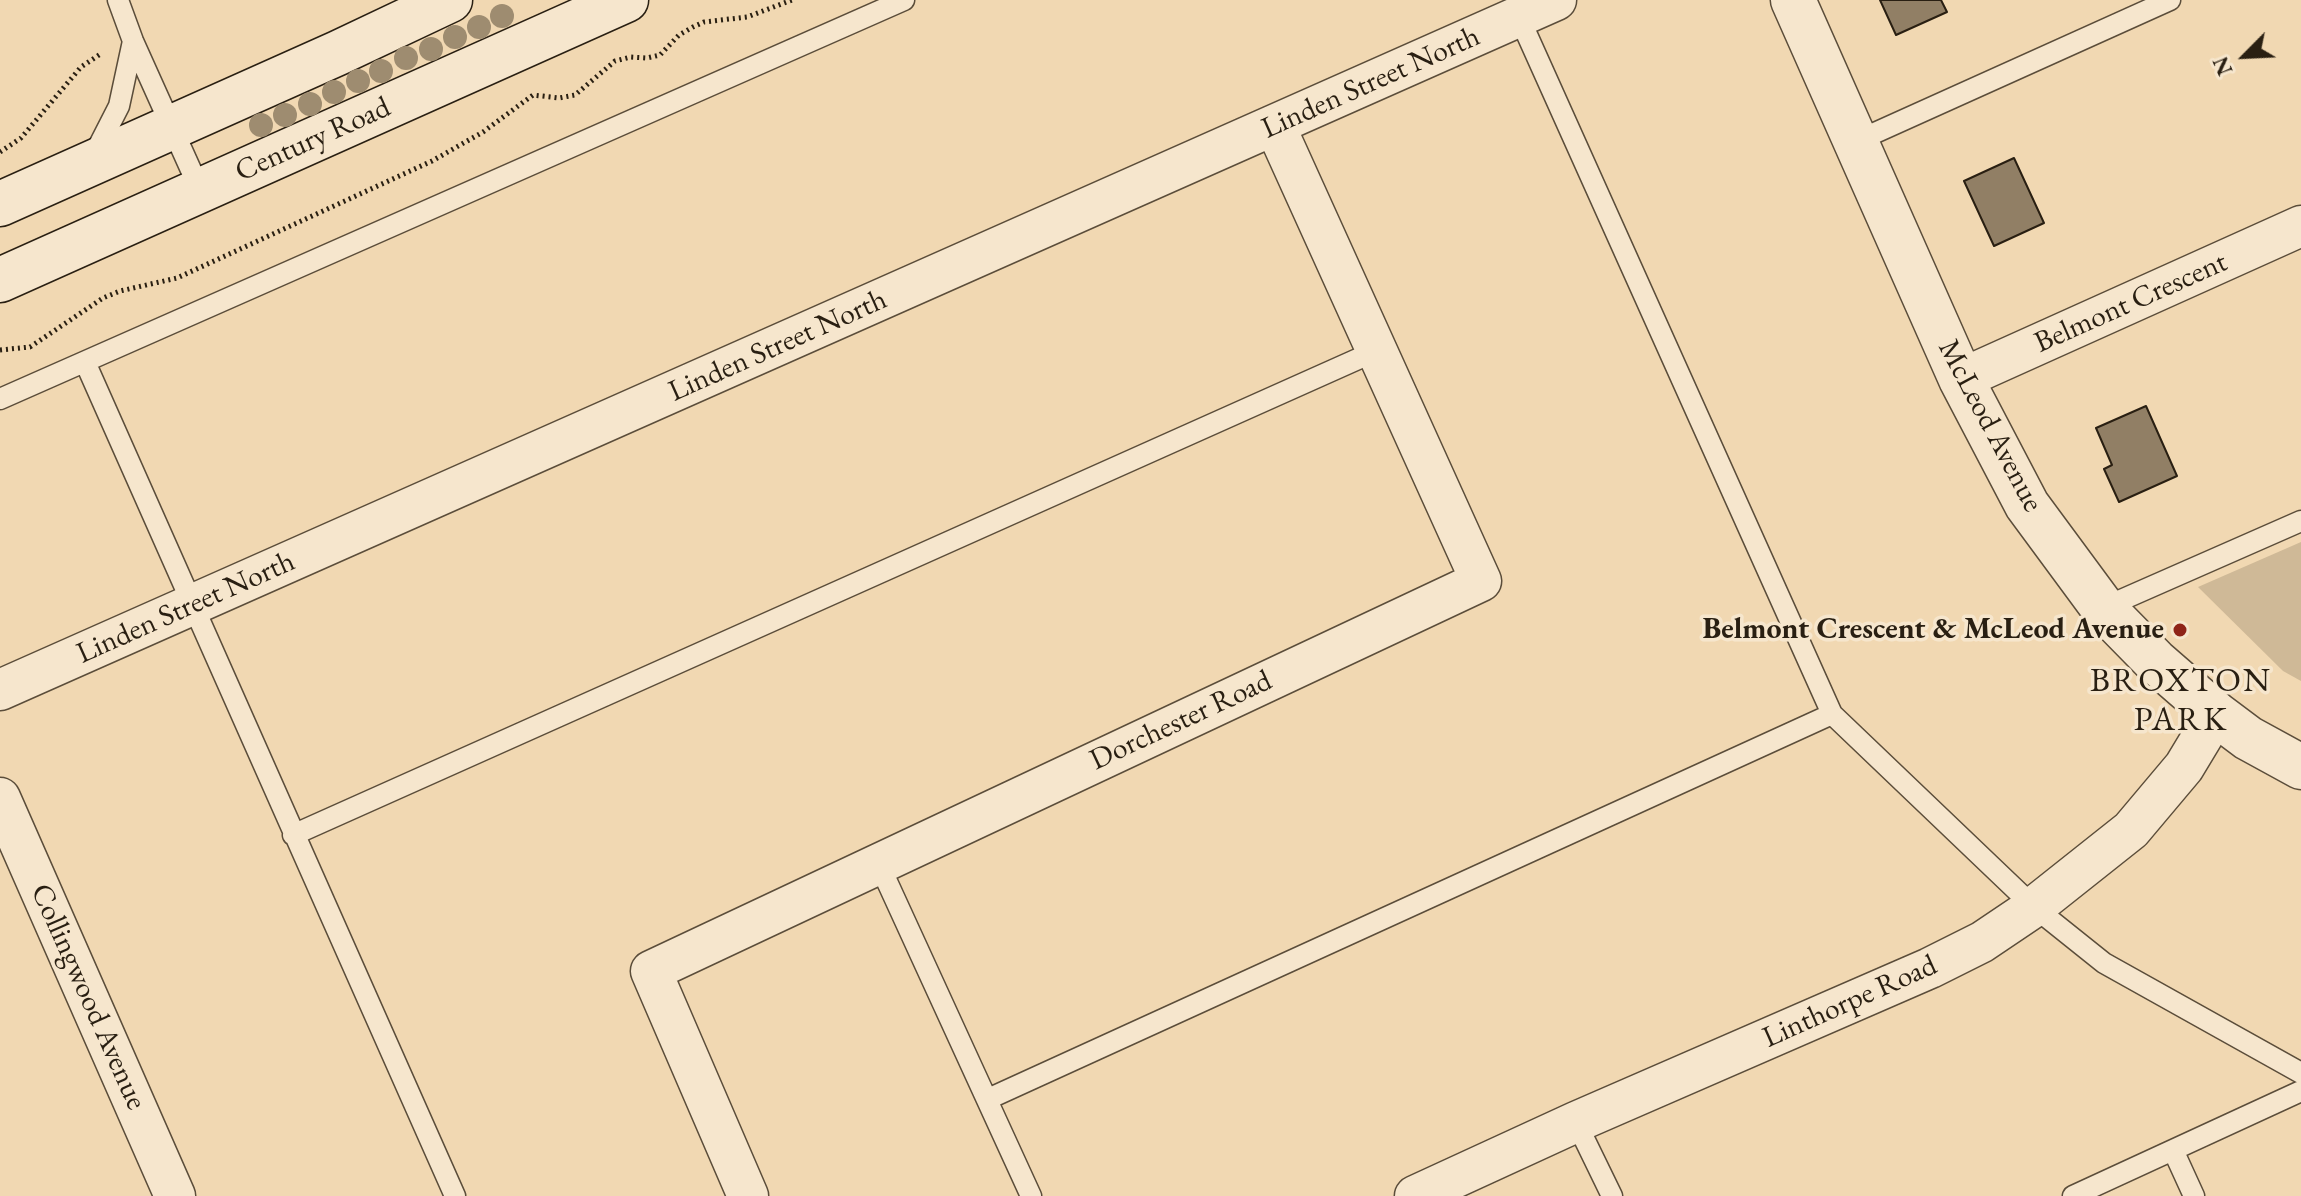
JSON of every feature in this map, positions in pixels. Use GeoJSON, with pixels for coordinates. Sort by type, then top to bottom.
{"type":"FeatureCollection","features":[{"type":"Feature","properties":{"kind":"main road"},"geometry":{"type":"LineString","coordinates":[[0,204],[450,0]]}},
{"type":"Feature","properties":{"kind":"main road","name":"Century Road"},"geometry":{"type":"LineString","coordinates":[[0,280],[626,0]]}},
{"type":"Feature","properties":{"kind":"main road","name":"McLeod Avenue"},"geometry":{"type":"LineString","coordinates":[[1793,0],[1961,379],[2027,505],[2103,608],[2155,661],[2248,738],[2301,767]]}},
{"type":"Feature","properties":{"kind":"street","name":"Linden Street North"},"geometry":{"type":"LineString","coordinates":[[0,690],[1556,0]]}},
{"type":"Feature","properties":{"kind":"street","name":"Dorchester Road"},"geometry":{"type":"LineString","coordinates":[[748,1196],[651,971],[1481,581],[1275,126]]}},
{"type":"Feature","properties":{"kind":"street","name":"Belmont Crescent"},"geometry":{"type":"LineString","coordinates":[[1961,379],[2301,226]]}},
{"type":"Feature","properties":{"kind":"street","name":"Linthorpe Road"},"geometry":{"type":"LineString","coordinates":[[1415,1196],[1576,1122],[1930,968],[1982,942],[2034,907],[2131,830],[2184,767],[2216,714]]}},
{"type":"Feature","properties":{"kind":"street","name":"Collingwood Avenue"},"geometry":{"type":"LineString","coordinates":[[0,798],[175,1196]]}},
{"type":"Feature","properties":{"kind":"lane"},"geometry":{"type":"LineString","coordinates":[[118,0],[170,128],[200,190]]}},
{"type":"Feature","properties":{"kind":"lane"},"geometry":{"type":"LineString","coordinates":[[0,399],[904,0]]}},
{"type":"Feature","properties":{"kind":"lane"},"geometry":{"type":"LineString","coordinates":[[1857,141],[2170,0]]}},
{"type":"Feature","properties":{"kind":"lane"},"geometry":{"type":"LineString","coordinates":[[1519,17],[1832,714],[2034,907],[2104,963],[2301,1073]]}},
{"type":"Feature","properties":{"kind":"lane"},"geometry":{"type":"LineString","coordinates":[[87,165],[119,106],[133,41]]}},
{"type":"Feature","properties":{"kind":"lane"},"geometry":{"type":"LineString","coordinates":[[293,835],[1378,350]]}},
{"type":"Feature","properties":{"kind":"lane"},"geometry":{"type":"LineString","coordinates":[[85,362],[455,1196]]}},
{"type":"Feature","properties":{"kind":"lane"},"geometry":{"type":"LineString","coordinates":[[2103,608],[2301,521]]}},
{"type":"Feature","properties":{"kind":"lane"},"geometry":{"type":"LineString","coordinates":[[988,1099],[1832,714]]}},
{"type":"Feature","properties":{"kind":"lane"},"geometry":{"type":"LineString","coordinates":[[878,862],[1031,1196]]}},
{"type":"Feature","properties":{"kind":"lane"},"geometry":{"type":"LineString","coordinates":[[2073,1196],[2301,1091]]}},
{"type":"Feature","properties":{"kind":"lane"},"geometry":{"type":"LineString","coordinates":[[1576,1122],[1612,1196]]}},
{"type":"Feature","properties":{"kind":"lane"},"geometry":{"type":"LineString","coordinates":[[2173,1150],[2194,1196]]}},
{"type":"Feature","properties":{"kind":"path"},"geometry":{"type":"LineString","coordinates":[[0,350],[30,347],[103,298],[177,278],[432,161],[483,132],[533,95],[559,98],[575,95],[615,61],[660,55],[679,35],[704,22],[747,17],[792,0]]}},
{"type":"Feature","properties":{"kind":"path"},"geometry":{"type":"LineString","coordinates":[[0,152],[21,138],[81,67],[101,53],[133,41]]}},
{"type":"Feature","properties":{"kind":"shaded area"},"geometry":{"type":"Polygon","coordinates":[[[2301,542],[2301,681],[2283,671],[2198,587],[2301,542]]]}},
{"type":"Feature","properties":{"kind":"building"},"geometry":{"type":"Polygon","coordinates":[[[1880,0],[1941,0],[1947,12],[1896,35],[1880,0]]]}},
{"type":"Feature","properties":{"kind":"building"},"geometry":{"type":"Polygon","coordinates":[[[2014,158],[2044,223],[1994,246],[1964,181],[2014,158]]]}},
{"type":"Feature","properties":{"kind":"building"},"geometry":{"type":"Polygon","coordinates":[[[2146,406],[2177,476],[2119,502],[2104,469],[2112,465],[2096,428],[2146,406]]]}},
{"type":"Feature","properties":{"kind":"place","name":"Belmont Crescent & McLeod Avenue"},"geometry":{"type":"Point","coordinates":[2180,630]}},
{"type":"Feature","properties":{"kind":"district","name":"BROXTON PARK"},"geometry":{"type":"Point","coordinates":[2181,702]}}]}
